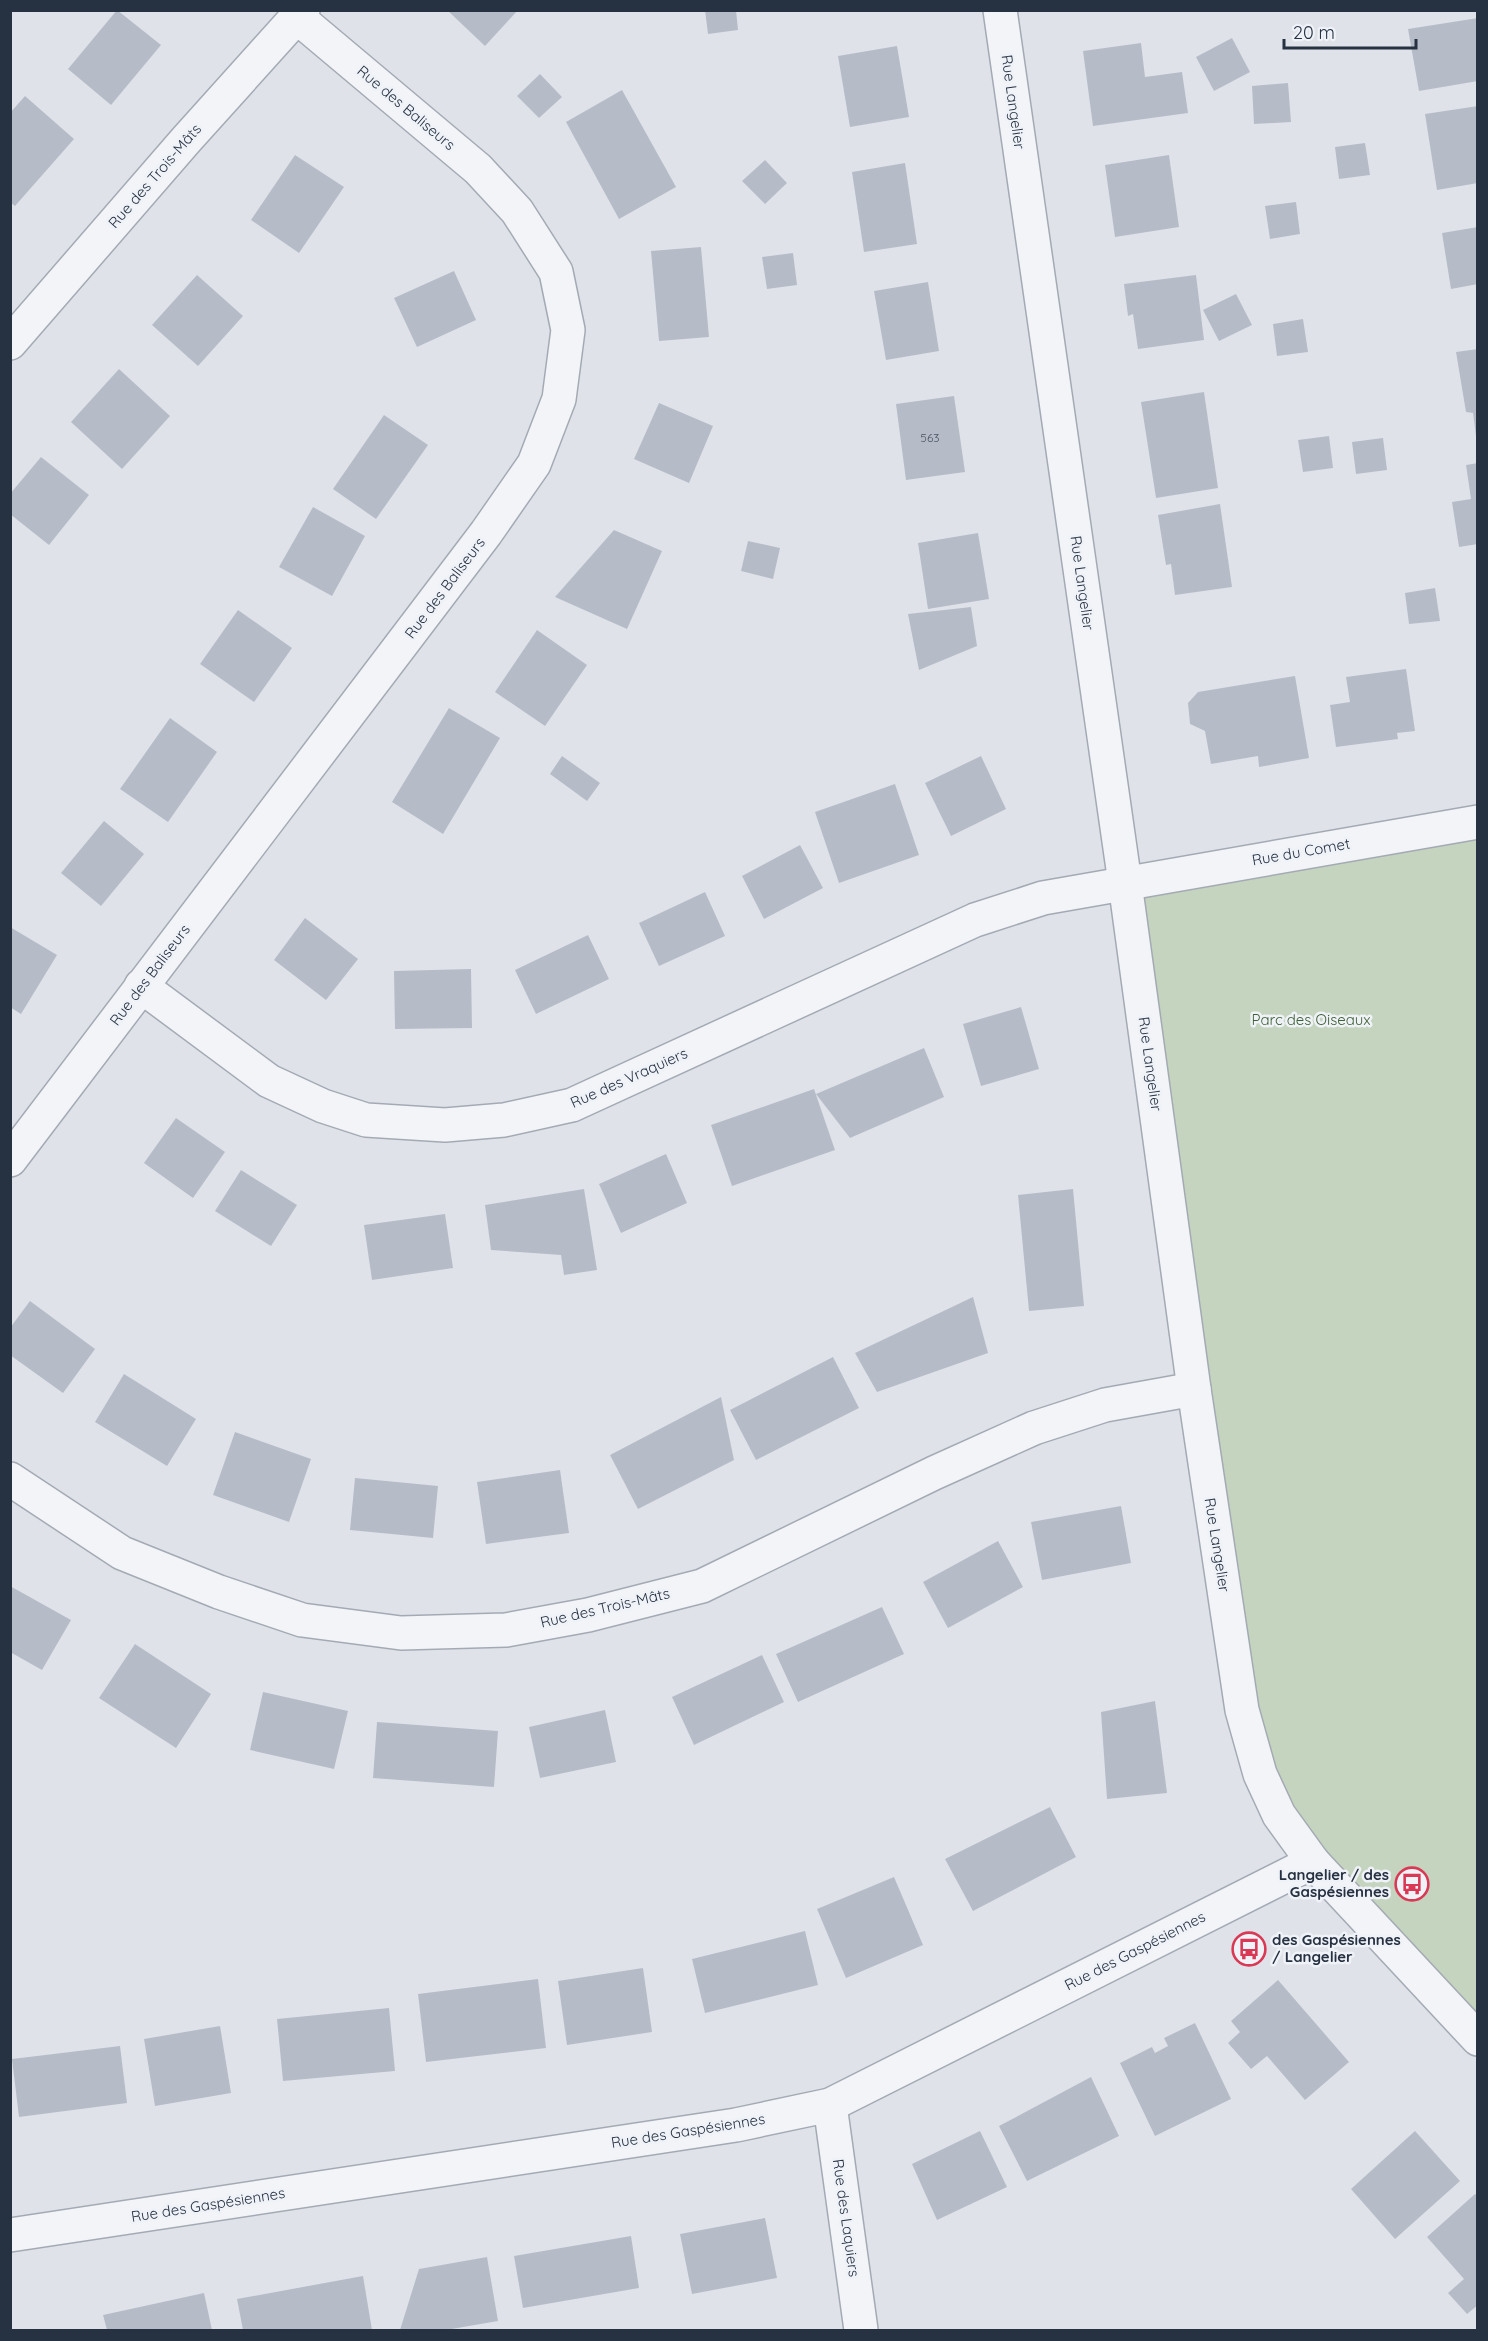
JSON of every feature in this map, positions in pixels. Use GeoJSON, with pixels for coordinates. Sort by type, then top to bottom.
{"type":"FeatureCollection","features":[{"type":"Feature","properties":{"kind":"street","name":"Rue Langelier"},"geometry":{"type":"LineString","coordinates":[[1000,10],[1125,883],[1194,1389],[1242,1710],[1260,1774],[1280,1815],[1313,1862],[1478,2040]]}},
{"type":"Feature","properties":{"kind":"street","name":"Rue des Trois-Mâts"},"geometry":{"type":"LineString","coordinates":[[10,343],[186,140],[300,14]]}},
{"type":"Feature","properties":{"kind":"street","name":"Rue des Baliseurs"},"geometry":{"type":"LineString","coordinates":[[10,1160],[486,533],[534,464],[559,399],[568,330],[556,272],[518,211],[478,169],[300,14]]}},
{"type":"Feature","properties":{"kind":"street","name":"Rue du Comet"},"geometry":{"type":"LineString","coordinates":[[1125,883],[1478,822]]}},
{"type":"Feature","properties":{"kind":"street","name":"Rue des Vraquiers"},"geometry":{"type":"LineString","coordinates":[[141,986],[269,1081],[323,1106],[366,1120],[445,1125],[504,1120],[572,1105],[975,920],[1043,898],[1125,883]]}},
{"type":"Feature","properties":{"kind":"street","name":"Rue des Trois-Mâts"},"geometry":{"type":"LineString","coordinates":[[10,1479],[122,1553],[219,1592],[302,1620],[401,1633],[506,1630],[588,1615],[702,1586],[934,1473],[1034,1428],[1106,1405],[1194,1389]]}},
{"type":"Feature","properties":{"kind":"street","name":"Rue des Gaspésiennes"},"geometry":{"type":"LineString","coordinates":[[10,2235],[736,2125],[830,2105],[1313,1862]]}},
{"type":"Feature","properties":{"kind":"street","name":"Rue des Laquiers"},"geometry":{"type":"LineString","coordinates":[[830,2105],[861,2331]]}},
{"type":"Feature","properties":{"kind":"green space","name":"Parc des Oiseaux"},"geometry":{"type":"Polygon","coordinates":[[[1477,822],[1477,2039],[1260,1774],[1125,883],[1477,822]]]}},
{"type":"Feature","properties":{"kind":"building"},"geometry":{"type":"Polygon","coordinates":[[[117,10],[161,45],[111,105],[68,69],[117,10]]]}},
{"type":"Feature","properties":{"kind":"building"},"geometry":{"type":"Polygon","coordinates":[[[447,10],[518,10],[485,46],[447,10]]]}},
{"type":"Feature","properties":{"kind":"building"},"geometry":{"type":"Polygon","coordinates":[[[705,10],[736,10],[738,30],[708,34],[705,10]]]}},
{"type":"Feature","properties":{"kind":"building"},"geometry":{"type":"Polygon","coordinates":[[[1478,18],[1478,81],[1419,91],[1408,29],[1478,18]]]}},
{"type":"Feature","properties":{"kind":"building"},"geometry":{"type":"Polygon","coordinates":[[[1232,38],[1250,72],[1214,91],[1196,57],[1232,38]]]}},
{"type":"Feature","properties":{"kind":"building"},"geometry":{"type":"Polygon","coordinates":[[[1141,43],[1145,77],[1182,72],[1188,113],[1093,126],[1083,51],[1141,43]]]}},
{"type":"Feature","properties":{"kind":"building"},"geometry":{"type":"Polygon","coordinates":[[[897,46],[909,117],[850,127],[838,56],[897,46]]]}},
{"type":"Feature","properties":{"kind":"building"},"geometry":{"type":"Polygon","coordinates":[[[540,74],[562,97],[539,118],[517,96],[540,74]]]}},
{"type":"Feature","properties":{"kind":"building"},"geometry":{"type":"Polygon","coordinates":[[[1288,83],[1291,122],[1254,124],[1252,86],[1288,83]]]}},
{"type":"Feature","properties":{"kind":"building"},"geometry":{"type":"Polygon","coordinates":[[[622,90],[676,187],[619,219],[566,122],[622,90]]]}},
{"type":"Feature","properties":{"kind":"building"},"geometry":{"type":"Polygon","coordinates":[[[25,96],[74,139],[15,206],[10,202],[10,113],[25,96]]]}},
{"type":"Feature","properties":{"kind":"building"},"geometry":{"type":"Polygon","coordinates":[[[1478,106],[1478,183],[1437,190],[1425,114],[1478,106]]]}},
{"type":"Feature","properties":{"kind":"building"},"geometry":{"type":"Polygon","coordinates":[[[1365,143],[1370,175],[1339,179],[1335,147],[1365,143]]]}},
{"type":"Feature","properties":{"kind":"building"},"geometry":{"type":"Polygon","coordinates":[[[295,155],[344,187],[299,253],[251,220],[295,155]]]}},
{"type":"Feature","properties":{"kind":"building"},"geometry":{"type":"Polygon","coordinates":[[[1169,155],[1179,227],[1115,237],[1105,165],[1169,155]]]}},
{"type":"Feature","properties":{"kind":"building"},"geometry":{"type":"Polygon","coordinates":[[[765,160],[787,183],[765,204],[742,181],[765,160]]]}},
{"type":"Feature","properties":{"kind":"building"},"geometry":{"type":"Polygon","coordinates":[[[905,163],[917,244],[864,252],[852,172],[905,163]]]}},
{"type":"Feature","properties":{"kind":"building"},"geometry":{"type":"Polygon","coordinates":[[[1296,202],[1300,234],[1270,239],[1265,206],[1296,202]]]}},
{"type":"Feature","properties":{"kind":"building"},"geometry":{"type":"Polygon","coordinates":[[[1478,227],[1478,284],[1451,289],[1442,233],[1478,227]]]}},
{"type":"Feature","properties":{"kind":"building"},"geometry":{"type":"Polygon","coordinates":[[[701,247],[709,337],[659,341],[651,251],[701,247]]]}},
{"type":"Feature","properties":{"kind":"building"},"geometry":{"type":"Polygon","coordinates":[[[793,253],[797,285],[767,289],[762,257],[793,253]]]}},
{"type":"Feature","properties":{"kind":"building"},"geometry":{"type":"Polygon","coordinates":[[[454,271],[476,320],[417,347],[394,298],[454,271]]]}},
{"type":"Feature","properties":{"kind":"building"},"geometry":{"type":"Polygon","coordinates":[[[197,275],[243,316],[198,366],[152,325],[197,275]]]}},
{"type":"Feature","properties":{"kind":"building"},"geometry":{"type":"Polygon","coordinates":[[[1196,275],[1204,340],[1138,349],[1133,314],[1128,316],[1124,284],[1196,275]]]}},
{"type":"Feature","properties":{"kind":"building"},"geometry":{"type":"Polygon","coordinates":[[[928,282],[939,351],[886,360],[874,291],[928,282]]]}},
{"type":"Feature","properties":{"kind":"building"},"geometry":{"type":"Polygon","coordinates":[[[1236,294],[1252,325],[1219,341],[1203,310],[1236,294]]]}},
{"type":"Feature","properties":{"kind":"building"},"geometry":{"type":"Polygon","coordinates":[[[1303,319],[1308,352],[1277,356],[1273,324],[1303,319]]]}},
{"type":"Feature","properties":{"kind":"building"},"geometry":{"type":"Polygon","coordinates":[[[1478,349],[1478,435],[1476,436],[1473,413],[1466,412],[1456,352],[1478,349]]]}},
{"type":"Feature","properties":{"kind":"building"},"geometry":{"type":"Polygon","coordinates":[[[119,369],[170,416],[122,469],[71,422],[119,369]]]}},
{"type":"Feature","properties":{"kind":"building"},"geometry":{"type":"Polygon","coordinates":[[[1204,392],[1218,488],[1156,498],[1141,402],[1204,392]]]}},
{"type":"Feature","properties":{"kind":"building"},"geometry":{"type":"Polygon","coordinates":[[[954,396],[965,472],[906,480],[896,404],[954,396]]]}},
{"type":"Feature","properties":{"kind":"building"},"geometry":{"type":"Polygon","coordinates":[[[659,403],[713,426],[689,483],[634,459],[659,403]]]}},
{"type":"Feature","properties":{"kind":"building"},"geometry":{"type":"Polygon","coordinates":[[[384,415],[428,445],[376,519],[333,489],[384,415]]]}},
{"type":"Feature","properties":{"kind":"building"},"geometry":{"type":"Polygon","coordinates":[[[1329,436],[1333,468],[1303,472],[1298,440],[1329,436]]]}},
{"type":"Feature","properties":{"kind":"building"},"geometry":{"type":"Polygon","coordinates":[[[1383,438],[1387,470],[1356,474],[1352,442],[1383,438]]]}},
{"type":"Feature","properties":{"kind":"building"},"geometry":{"type":"Polygon","coordinates":[[[41,457],[89,495],[49,545],[10,514],[10,494],[41,457]]]}},
{"type":"Feature","properties":{"kind":"building"},"geometry":{"type":"Polygon","coordinates":[[[1478,463],[1478,544],[1459,547],[1452,502],[1471,499],[1466,465],[1478,463]]]}},
{"type":"Feature","properties":{"kind":"building"},"geometry":{"type":"Polygon","coordinates":[[[1220,504],[1232,587],[1175,595],[1171,564],[1166,565],[1158,515],[1220,504]]]}},
{"type":"Feature","properties":{"kind":"building"},"geometry":{"type":"Polygon","coordinates":[[[313,507],[365,536],[332,596],[279,567],[313,507]]]}},
{"type":"Feature","properties":{"kind":"building"},"geometry":{"type":"Polygon","coordinates":[[[614,530],[662,551],[627,629],[555,597],[614,530]]]}},
{"type":"Feature","properties":{"kind":"building"},"geometry":{"type":"Polygon","coordinates":[[[978,533],[989,599],[928,609],[918,543],[978,533]]]}},
{"type":"Feature","properties":{"kind":"building"},"geometry":{"type":"Polygon","coordinates":[[[748,541],[780,548],[773,579],[741,571],[748,541]]]}},
{"type":"Feature","properties":{"kind":"building"},"geometry":{"type":"Polygon","coordinates":[[[1435,588],[1440,621],[1409,624],[1405,593],[1435,588]]]}},
{"type":"Feature","properties":{"kind":"building"},"geometry":{"type":"Polygon","coordinates":[[[971,607],[977,646],[919,670],[908,614],[971,607]]]}},
{"type":"Feature","properties":{"kind":"building"},"geometry":{"type":"Polygon","coordinates":[[[238,610],[292,648],[254,702],[200,664],[238,610]]]}},
{"type":"Feature","properties":{"kind":"building"},"geometry":{"type":"Polygon","coordinates":[[[537,630],[587,665],[545,726],[495,692],[537,630]]]}},
{"type":"Feature","properties":{"kind":"building"},"geometry":{"type":"Polygon","coordinates":[[[1406,669],[1415,731],[1397,733],[1398,739],[1336,747],[1330,705],[1350,702],[1346,677],[1406,669]]]}},
{"type":"Feature","properties":{"kind":"building"},"geometry":{"type":"Polygon","coordinates":[[[1295,676],[1309,758],[1259,767],[1258,756],[1211,764],[1205,731],[1190,724],[1188,703],[1198,692],[1295,676]]]}},
{"type":"Feature","properties":{"kind":"building"},"geometry":{"type":"Polygon","coordinates":[[[449,708],[500,738],[443,834],[392,802],[449,708]]]}},
{"type":"Feature","properties":{"kind":"building"},"geometry":{"type":"Polygon","coordinates":[[[170,718],[217,752],[168,822],[120,789],[170,718]]]}},
{"type":"Feature","properties":{"kind":"building"},"geometry":{"type":"Polygon","coordinates":[[[562,756],[600,783],[587,801],[550,774],[562,756]]]}},
{"type":"Feature","properties":{"kind":"building"},"geometry":{"type":"Polygon","coordinates":[[[981,756],[1006,809],[951,836],[925,783],[981,756]]]}},
{"type":"Feature","properties":{"kind":"building"},"geometry":{"type":"Polygon","coordinates":[[[895,784],[919,855],[839,883],[815,812],[895,784]]]}},
{"type":"Feature","properties":{"kind":"building"},"geometry":{"type":"Polygon","coordinates":[[[104,821],[144,854],[101,906],[61,873],[104,821]]]}},
{"type":"Feature","properties":{"kind":"building"},"geometry":{"type":"Polygon","coordinates":[[[800,845],[823,888],[764,919],[742,876],[800,845]]]}},
{"type":"Feature","properties":{"kind":"building"},"geometry":{"type":"Polygon","coordinates":[[[705,892],[725,936],[659,966],[639,923],[705,892]]]}},
{"type":"Feature","properties":{"kind":"building"},"geometry":{"type":"Polygon","coordinates":[[[305,918],[358,959],[326,1000],[274,960],[305,918]]]}},
{"type":"Feature","properties":{"kind":"building"},"geometry":{"type":"Polygon","coordinates":[[[10,927],[57,955],[21,1014],[10,1007],[10,927]]]}},
{"type":"Feature","properties":{"kind":"building"},"geometry":{"type":"Polygon","coordinates":[[[588,935],[609,979],[536,1014],[515,970],[588,935]]]}},
{"type":"Feature","properties":{"kind":"building"},"geometry":{"type":"Polygon","coordinates":[[[471,969],[472,1028],[395,1029],[394,971],[471,969]]]}},
{"type":"Feature","properties":{"kind":"building"},"geometry":{"type":"Polygon","coordinates":[[[1021,1007],[1039,1069],[981,1086],[963,1024],[1021,1007]]]}},
{"type":"Feature","properties":{"kind":"building"},"geometry":{"type":"Polygon","coordinates":[[[924,1048],[944,1097],[850,1138],[816,1094],[924,1048]]]}},
{"type":"Feature","properties":{"kind":"building"},"geometry":{"type":"Polygon","coordinates":[[[814,1089],[835,1150],[732,1186],[711,1125],[814,1089]]]}},
{"type":"Feature","properties":{"kind":"building"},"geometry":{"type":"Polygon","coordinates":[[[176,1118],[225,1152],[193,1198],[144,1163],[176,1118]]]}},
{"type":"Feature","properties":{"kind":"building"},"geometry":{"type":"Polygon","coordinates":[[[666,1154],[687,1203],[621,1233],[599,1184],[666,1154]]]}},
{"type":"Feature","properties":{"kind":"building"},"geometry":{"type":"Polygon","coordinates":[[[241,1170],[297,1205],[271,1246],[215,1211],[241,1170]]]}},
{"type":"Feature","properties":{"kind":"building"},"geometry":{"type":"Polygon","coordinates":[[[584,1189],[597,1270],[564,1275],[561,1255],[491,1250],[485,1205],[584,1189]]]}},
{"type":"Feature","properties":{"kind":"building"},"geometry":{"type":"Polygon","coordinates":[[[1073,1189],[1084,1306],[1029,1311],[1018,1195],[1073,1189]]]}},
{"type":"Feature","properties":{"kind":"building"},"geometry":{"type":"Polygon","coordinates":[[[445,1214],[453,1268],[372,1280],[364,1225],[445,1214]]]}},
{"type":"Feature","properties":{"kind":"building"},"geometry":{"type":"Polygon","coordinates":[[[973,1297],[988,1353],[877,1392],[855,1353],[973,1297]]]}},
{"type":"Feature","properties":{"kind":"building"},"geometry":{"type":"Polygon","coordinates":[[[30,1301],[95,1349],[63,1393],[10,1355],[10,1328],[30,1301]]]}},
{"type":"Feature","properties":{"kind":"building"},"geometry":{"type":"Polygon","coordinates":[[[833,1357],[859,1408],[756,1460],[730,1410],[833,1357]]]}},
{"type":"Feature","properties":{"kind":"building"},"geometry":{"type":"Polygon","coordinates":[[[124,1374],[196,1419],[167,1466],[95,1422],[124,1374]]]}},
{"type":"Feature","properties":{"kind":"building"},"geometry":{"type":"Polygon","coordinates":[[[721,1397],[734,1460],[638,1509],[610,1455],[721,1397]]]}},
{"type":"Feature","properties":{"kind":"building"},"geometry":{"type":"Polygon","coordinates":[[[235,1432],[311,1459],[289,1522],[213,1495],[235,1432]]]}},
{"type":"Feature","properties":{"kind":"building"},"geometry":{"type":"Polygon","coordinates":[[[560,1470],[569,1533],[486,1544],[477,1482],[560,1470]]]}},
{"type":"Feature","properties":{"kind":"building"},"geometry":{"type":"Polygon","coordinates":[[[355,1478],[438,1486],[433,1538],[350,1530],[355,1478]]]}},
{"type":"Feature","properties":{"kind":"building"},"geometry":{"type":"Polygon","coordinates":[[[1121,1506],[1131,1563],[1042,1580],[1031,1522],[1121,1506]]]}},
{"type":"Feature","properties":{"kind":"building"},"geometry":{"type":"Polygon","coordinates":[[[998,1541],[1023,1587],[948,1628],[923,1582],[998,1541]]]}},
{"type":"Feature","properties":{"kind":"building"},"geometry":{"type":"Polygon","coordinates":[[[10,1586],[71,1620],[42,1670],[10,1652],[10,1586]]]}},
{"type":"Feature","properties":{"kind":"building"},"geometry":{"type":"Polygon","coordinates":[[[882,1607],[904,1654],[798,1702],[776,1654],[882,1607]]]}},
{"type":"Feature","properties":{"kind":"building"},"geometry":{"type":"Polygon","coordinates":[[[135,1644],[211,1694],[176,1748],[99,1698],[135,1644]]]}},
{"type":"Feature","properties":{"kind":"building"},"geometry":{"type":"Polygon","coordinates":[[[762,1655],[784,1702],[694,1745],[672,1697],[762,1655]]]}},
{"type":"Feature","properties":{"kind":"building"},"geometry":{"type":"Polygon","coordinates":[[[263,1692],[348,1711],[334,1769],[250,1750],[263,1692]]]}},
{"type":"Feature","properties":{"kind":"building"},"geometry":{"type":"Polygon","coordinates":[[[1155,1701],[1167,1793],[1107,1799],[1101,1712],[1155,1701]]]}},
{"type":"Feature","properties":{"kind":"building"},"geometry":{"type":"Polygon","coordinates":[[[605,1710],[616,1762],[540,1778],[529,1727],[605,1710]]]}},
{"type":"Feature","properties":{"kind":"building"},"geometry":{"type":"Polygon","coordinates":[[[377,1722],[498,1731],[494,1787],[373,1778],[377,1722]]]}},
{"type":"Feature","properties":{"kind":"building"},"geometry":{"type":"Polygon","coordinates":[[[1050,1807],[1076,1857],[973,1911],[945,1859],[1050,1807]]]}},
{"type":"Feature","properties":{"kind":"building"},"geometry":{"type":"Polygon","coordinates":[[[894,1877],[923,1945],[846,1978],[817,1909],[894,1877]]]}},
{"type":"Feature","properties":{"kind":"building"},"geometry":{"type":"Polygon","coordinates":[[[805,1931],[818,1985],[705,2013],[692,1959],[805,1931]]]}},
{"type":"Feature","properties":{"kind":"building"},"geometry":{"type":"Polygon","coordinates":[[[643,1968],[652,2032],[567,2045],[558,1981],[643,1968]]]}},
{"type":"Feature","properties":{"kind":"building"},"geometry":{"type":"Polygon","coordinates":[[[538,1979],[546,2048],[426,2062],[418,1994],[538,1979]]]}},
{"type":"Feature","properties":{"kind":"building"},"geometry":{"type":"Polygon","coordinates":[[[1278,1980],[1349,2062],[1305,2100],[1267,2056],[1251,2069],[1228,2043],[1240,2032],[1231,2021],[1278,1980]]]}},
{"type":"Feature","properties":{"kind":"building"},"geometry":{"type":"Polygon","coordinates":[[[389,2008],[395,2071],[283,2081],[277,2019],[389,2008]]]}},
{"type":"Feature","properties":{"kind":"building"},"geometry":{"type":"Polygon","coordinates":[[[1195,2023],[1231,2099],[1155,2136],[1120,2063],[1152,2047],[1155,2053],[1168,2046],[1164,2038],[1195,2023]]]}},
{"type":"Feature","properties":{"kind":"building"},"geometry":{"type":"Polygon","coordinates":[[[220,2026],[231,2093],[155,2106],[144,2039],[220,2026]]]}},
{"type":"Feature","properties":{"kind":"building"},"geometry":{"type":"Polygon","coordinates":[[[120,2046],[127,2103],[19,2117],[12,2059],[120,2046]]]}},
{"type":"Feature","properties":{"kind":"building"},"geometry":{"type":"Polygon","coordinates":[[[1091,2077],[1119,2136],[1027,2181],[999,2126],[1091,2077]]]}},
{"type":"Feature","properties":{"kind":"building"},"geometry":{"type":"Polygon","coordinates":[[[980,2131],[1007,2187],[937,2220],[912,2164],[980,2131]]]}},
{"type":"Feature","properties":{"kind":"building"},"geometry":{"type":"Polygon","coordinates":[[[1415,2131],[1460,2181],[1395,2239],[1351,2189],[1415,2131]]]}},
{"type":"Feature","properties":{"kind":"building"},"geometry":{"type":"Polygon","coordinates":[[[1475,2194],[1478,2196],[1478,2305],[1467,2314],[1448,2293],[1464,2279],[1427,2237],[1475,2194]]]}},
{"type":"Feature","properties":{"kind":"building"},"geometry":{"type":"Polygon","coordinates":[[[765,2218],[777,2278],[692,2294],[680,2234],[765,2218]]]}},
{"type":"Feature","properties":{"kind":"building"},"geometry":{"type":"Polygon","coordinates":[[[631,2236],[639,2288],[523,2308],[514,2256],[631,2236]]]}},
{"type":"Feature","properties":{"kind":"building"},"geometry":{"type":"Polygon","coordinates":[[[487,2257],[498,2321],[446,2330],[400,2330],[419,2269],[487,2257]]]}},
{"type":"Feature","properties":{"kind":"building"},"geometry":{"type":"Polygon","coordinates":[[[363,2276],[372,2330],[243,2330],[237,2299],[363,2276]]]}},
{"type":"Feature","properties":{"kind":"building"},"geometry":{"type":"Polygon","coordinates":[[[204,2293],[212,2330],[107,2330],[103,2315],[204,2293]]]}},
{"type":"Feature","properties":{"kind":"place","name":"Langelier / des Gaspésiennes"},"geometry":{"type":"Point","coordinates":[1412,1884]}},
{"type":"Feature","properties":{"kind":"place","name":"des Gaspésiennes / Langelier"},"geometry":{"type":"Point","coordinates":[1249,1949]}}]}
